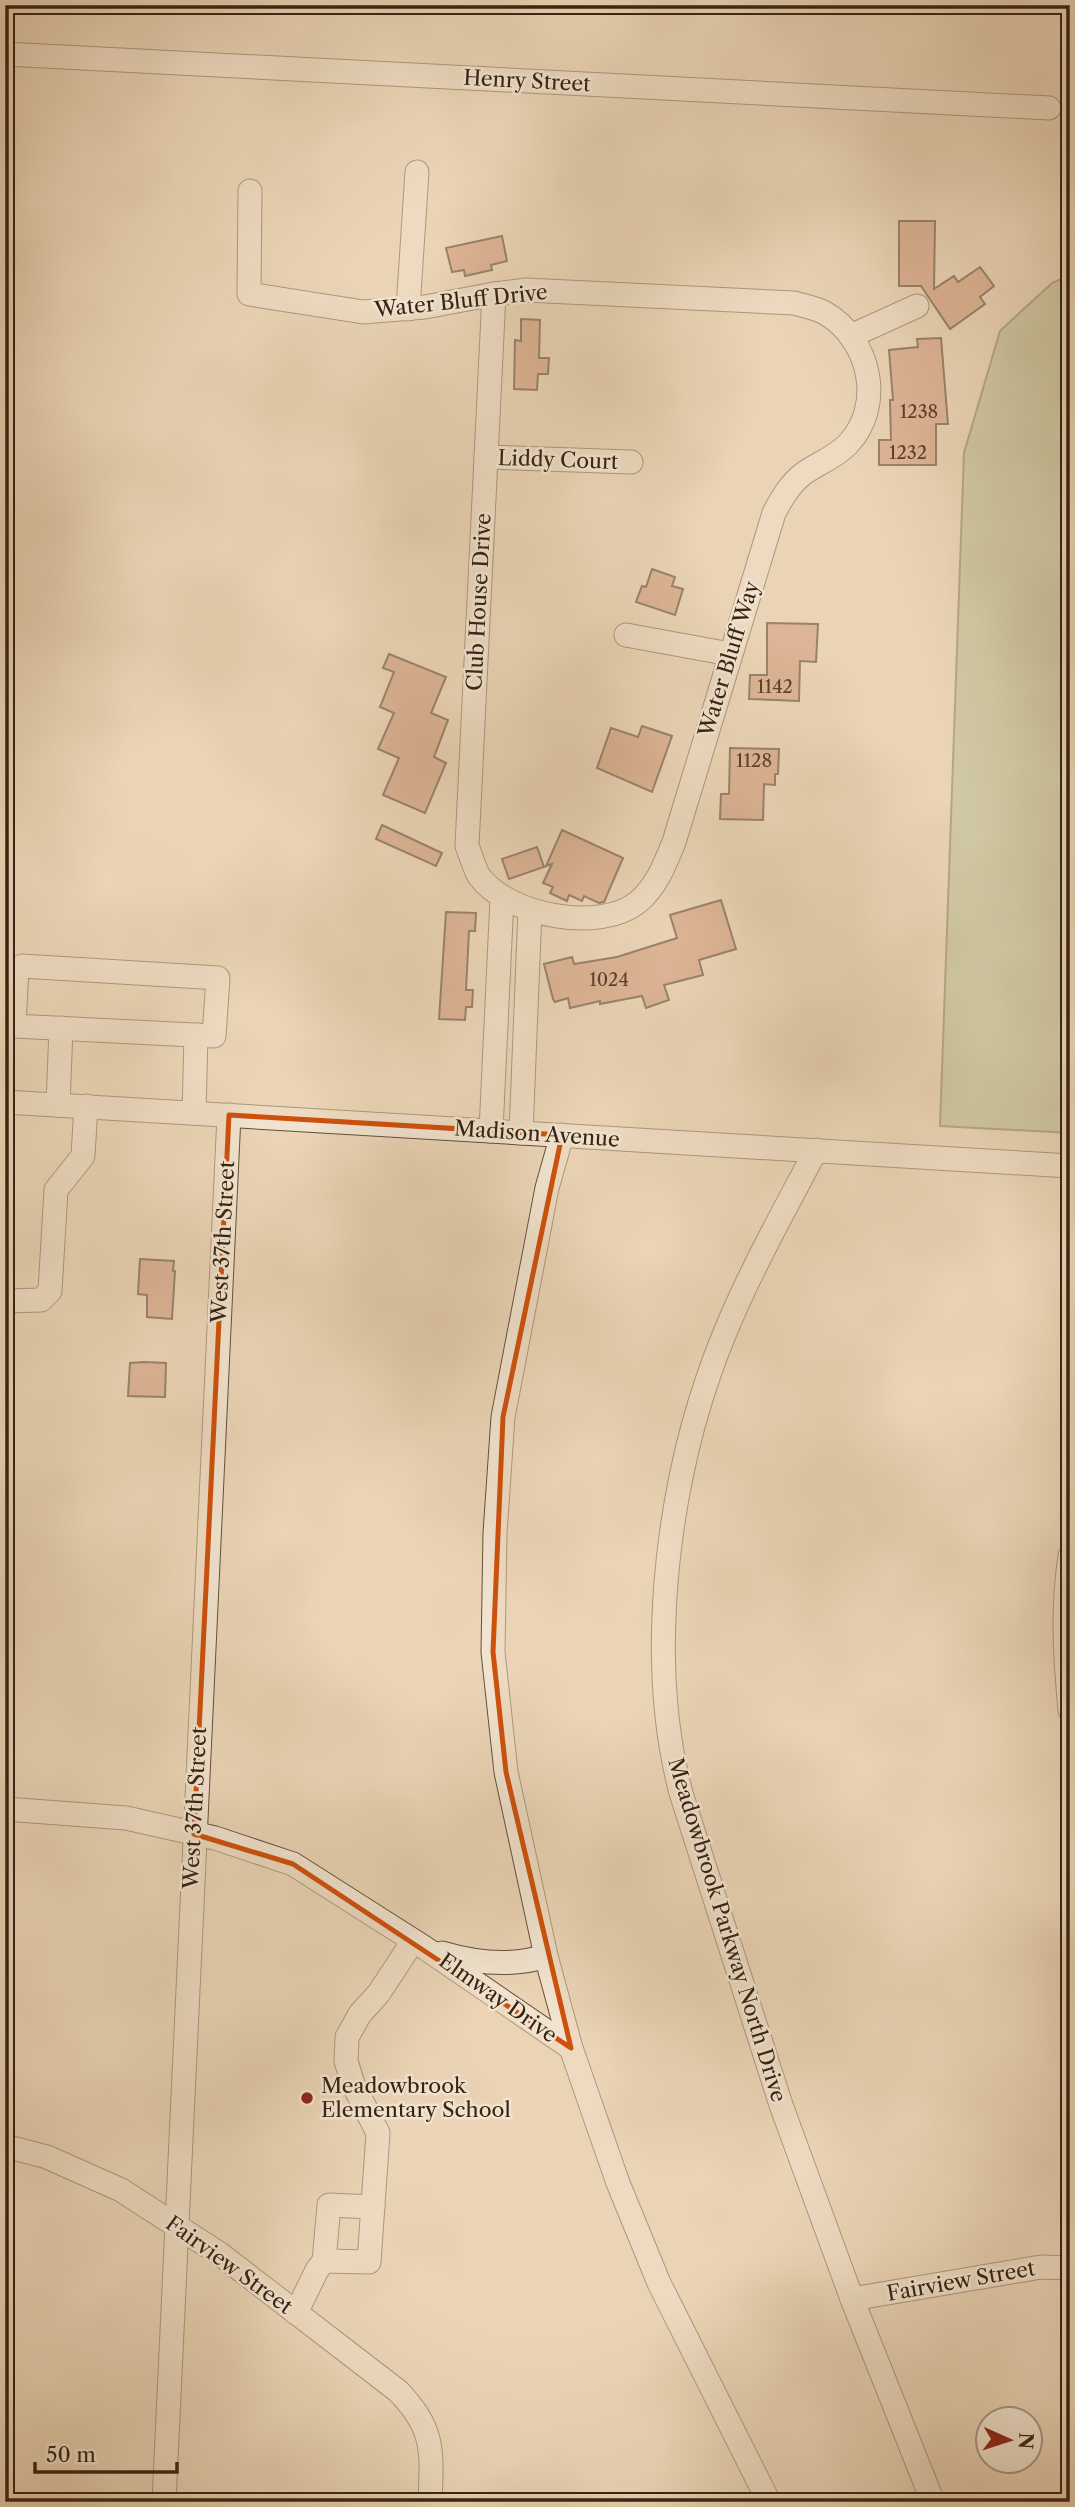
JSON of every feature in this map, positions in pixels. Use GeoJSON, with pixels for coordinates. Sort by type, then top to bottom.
{"type":"FeatureCollection","features":[{"type":"Feature","properties":{"kind":"street","name":"Henry Street"},"geometry":{"type":"LineString","coordinates":[[5,54],[1049,108]]}},
{"type":"Feature","properties":{"kind":"street"},"geometry":{"type":"LineString","coordinates":[[408,309],[417,172]]}},
{"type":"Feature","properties":{"kind":"street","name":"Water Bluff Drive"},"geometry":{"type":"LineString","coordinates":[[250,191],[249,294],[363,312],[408,309],[494,293],[526,290],[794,303],[824,313],[851,336]]}},
{"type":"Feature","properties":{"kind":"street","name":"Club House Drive"},"geometry":{"type":"LineString","coordinates":[[494,293],[467,846],[479,876],[502,898],[530,910]]}},
{"type":"Feature","properties":{"kind":"street"},"geometry":{"type":"LineString","coordinates":[[851,336],[917,306]]}},
{"type":"Feature","properties":{"kind":"street","name":"Water Bluff Way"},"geometry":{"type":"LineString","coordinates":[[530,910],[568,916],[617,915],[637,903],[653,888],[674,842],[774,513],[786,491],[804,474],[826,462],[849,443],[864,418],[870,388],[865,359],[851,336]]}},
{"type":"Feature","properties":{"kind":"street","name":"Liddy Court"},"geometry":{"type":"LineString","coordinates":[[486,457],[631,462]]}},
{"type":"Feature","properties":{"kind":"street"},"geometry":{"type":"LineString","coordinates":[[626,635],[730,654]]}},
{"type":"Feature","properties":{"kind":"street"},"geometry":{"type":"LineString","coordinates":[[491,1131],[502,898]]}},
{"type":"Feature","properties":{"kind":"street"},"geometry":{"type":"LineString","coordinates":[[521,1133],[530,910]]}},
{"type":"Feature","properties":{"kind":"street"},"geometry":{"type":"LineString","coordinates":[[22,966],[218,978],[214,1036],[61,1028],[14,1026],[11,970],[22,966]]}},
{"type":"Feature","properties":{"kind":"street"},"geometry":{"type":"LineString","coordinates":[[58,1105],[61,1028]]}},
{"type":"Feature","properties":{"kind":"street"},"geometry":{"type":"LineString","coordinates":[[194,1112],[196,1035]]}},
{"type":"Feature","properties":{"kind":"street","name":"Madison Avenue"},"geometry":{"type":"LineString","coordinates":[[5,1102],[1070,1166]]}},
{"type":"Feature","properties":{"kind":"street"},"geometry":{"type":"LineString","coordinates":[[5,1301],[41,1300],[50,1290],[56,1191],[83,1156],[86,1106]]}},
{"type":"Feature","properties":{"kind":"street","name":"West 37th Street"},"geometry":{"type":"LineString","coordinates":[[164,2502],[229,1115]]}},
{"type":"Feature","properties":{"kind":"street"},"geometry":{"type":"LineString","coordinates":[[562,1135],[547,1188],[503,1417],[494,1546],[493,1652],[506,1772],[546,1956],[571,2048],[618,2183],[659,2283],[769,2502]]}},
{"type":"Feature","properties":{"kind":"street","name":"Meadowbrook Parkway North Drive"},"geometry":{"type":"LineString","coordinates":[[816,1150],[739,1300],[723,1337],[696,1418],[682,1473],[670,1546],[665,1630],[665,1698],[671,1754],[685,1806],[780,2105],[852,2299],[933,2502]]}},
{"type":"Feature","properties":{"kind":"street"},"geometry":{"type":"LineString","coordinates":[[1070,1556],[1065,1587],[1063,1635],[1070,1710]]}},
{"type":"Feature","properties":{"kind":"street","name":"Elmway Drive"},"geometry":{"type":"LineString","coordinates":[[5,1809],[125,1818],[215,1838],[293,1864],[419,1944],[571,2048]]}},
{"type":"Feature","properties":{"kind":"street"},"geometry":{"type":"LineString","coordinates":[[324,2261],[369,2262],[378,2133],[353,2084],[346,2061],[347,2037],[360,2014],[419,1944]]}},
{"type":"Feature","properties":{"kind":"street","name":"Elmway Drive"},"geometry":{"type":"LineString","coordinates":[[419,1944],[461,1958],[498,1963],[528,1962],[546,1956]]}},
{"type":"Feature","properties":{"kind":"street","name":"Fairview Street"},"geometry":{"type":"LineString","coordinates":[[5,2146],[47,2157],[121,2190],[220,2254],[398,2391],[414,2407],[425,2427],[431,2449],[430,2502]]}},
{"type":"Feature","properties":{"kind":"street"},"geometry":{"type":"LineString","coordinates":[[296,2313],[324,2261],[329,2205],[373,2207]]}},
{"type":"Feature","properties":{"kind":"street","name":"Fairview Street"},"geometry":{"type":"LineString","coordinates":[[852,2299],[1041,2267],[1070,2268]]}},
{"type":"Feature","properties":{"kind":"highlighted area"},"geometry":{"type":"Polygon","coordinates":[[[229,1115],[562,1135],[503,1417],[493,1652],[506,1772],[571,2048],[293,1864],[194,1834],[229,1115]]]}},
{"type":"Feature","properties":{"kind":"green space"},"geometry":{"type":"Polygon","coordinates":[[[1070,275],[1070,1133],[940,1126],[964,453],[1000,331],[1052,283],[1070,275]]]}},
{"type":"Feature","properties":{"kind":"building"},"geometry":{"type":"Polygon","coordinates":[[[899,221],[935,221],[934,289],[954,276],[958,282],[980,267],[994,286],[980,297],[985,304],[950,329],[921,286],[899,286],[899,221]]]}},
{"type":"Feature","properties":{"kind":"building"},"geometry":{"type":"Polygon","coordinates":[[[502,236],[507,261],[491,265],[492,270],[465,276],[464,270],[452,272],[446,248],[502,236]]]}},
{"type":"Feature","properties":{"kind":"building"},"geometry":{"type":"Polygon","coordinates":[[[521,319],[540,320],[539,358],[549,358],[548,374],[538,374],[537,390],[514,389],[515,340],[521,341],[521,319]]]}},
{"type":"Feature","properties":{"kind":"building"},"geometry":{"type":"Polygon","coordinates":[[[941,338],[948,424],[936,424],[936,465],[879,465],[879,440],[891,440],[890,400],[893,400],[889,350],[918,347],[917,339],[941,338]]]}},
{"type":"Feature","properties":{"kind":"building"},"geometry":{"type":"Polygon","coordinates":[[[652,569],[675,577],[672,586],[683,589],[675,615],[636,602],[642,586],[646,587],[652,569]]]}},
{"type":"Feature","properties":{"kind":"building"},"geometry":{"type":"Polygon","coordinates":[[[767,623],[818,624],[816,662],[800,661],[799,701],[749,699],[750,675],[767,675],[767,623]]]}},
{"type":"Feature","properties":{"kind":"building"},"geometry":{"type":"Polygon","coordinates":[[[389,654],[446,677],[431,713],[448,720],[434,757],[446,763],[425,813],[383,795],[399,758],[378,749],[394,713],[380,707],[394,672],[383,668],[389,654]]]}},
{"type":"Feature","properties":{"kind":"building"},"geometry":{"type":"Polygon","coordinates":[[[642,726],[672,736],[652,792],[597,768],[611,728],[638,737],[642,726]]]}},
{"type":"Feature","properties":{"kind":"building"},"geometry":{"type":"Polygon","coordinates":[[[730,748],[779,749],[775,785],[764,784],[763,820],[720,819],[721,794],[729,794],[730,748]]]}},
{"type":"Feature","properties":{"kind":"building"},"geometry":{"type":"Polygon","coordinates":[[[382,825],[442,853],[436,866],[376,839],[382,825]]]}},
{"type":"Feature","properties":{"kind":"building"},"geometry":{"type":"Polygon","coordinates":[[[562,830],[623,858],[604,902],[599,903],[584,896],[582,901],[569,895],[567,901],[550,893],[553,887],[543,883],[552,864],[546,866],[562,830]]]}},
{"type":"Feature","properties":{"kind":"building"},"geometry":{"type":"Polygon","coordinates":[[[537,847],[544,867],[509,879],[502,859],[537,847]]]}},
{"type":"Feature","properties":{"kind":"building"},"geometry":{"type":"Polygon","coordinates":[[[721,900],[736,949],[699,960],[703,975],[664,985],[669,1000],[646,1008],[642,996],[570,1008],[568,998],[555,1002],[553,999],[544,964],[572,957],[574,964],[617,957],[677,938],[670,915],[721,900]]]}},
{"type":"Feature","properties":{"kind":"building"},"geometry":{"type":"Polygon","coordinates":[[[446,912],[476,913],[475,931],[469,931],[466,990],[473,990],[472,1007],[466,1007],[465,1020],[439,1019],[446,912]]]}},
{"type":"Feature","properties":{"kind":"building"},"geometry":{"type":"Polygon","coordinates":[[[140,1259],[174,1261],[172,1319],[147,1317],[147,1295],[138,1294],[140,1259]]]}},
{"type":"Feature","properties":{"kind":"building"},"geometry":{"type":"Polygon","coordinates":[[[130,1363],[166,1363],[165,1397],[128,1396],[130,1363]]]}},
{"type":"Feature","properties":{"kind":"place","name":"Meadowbrook Elementary School"},"geometry":{"type":"Point","coordinates":[307,2098]}}]}
